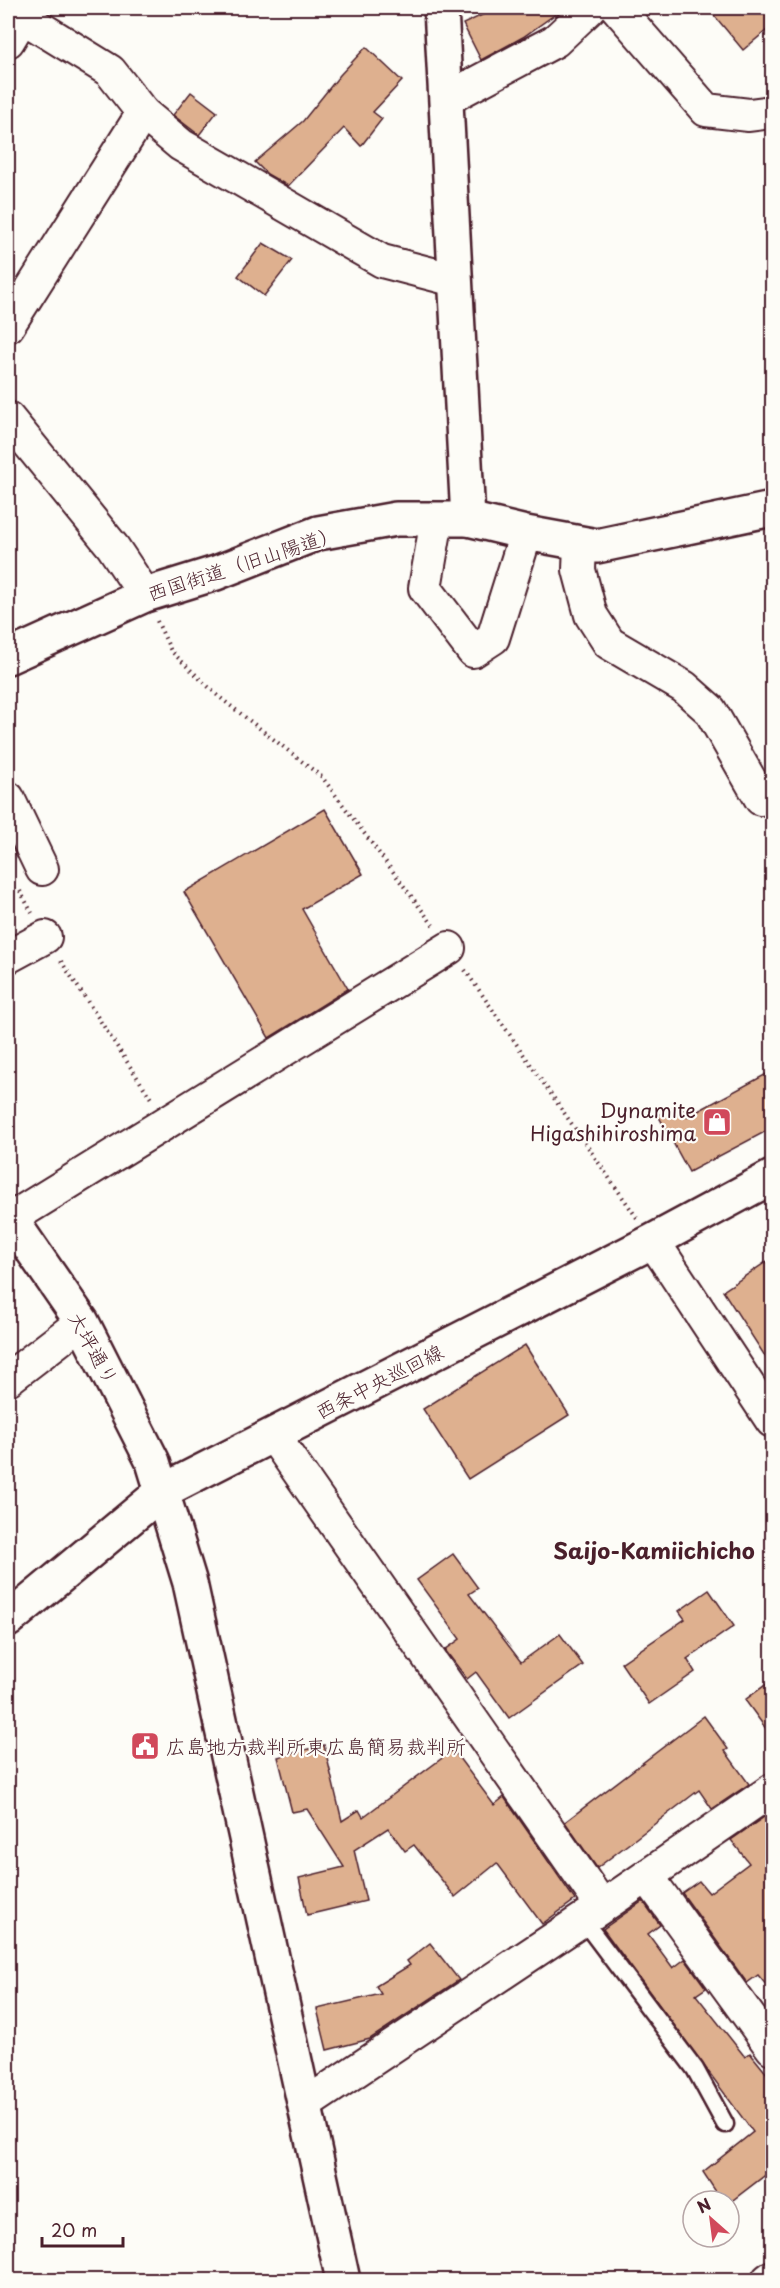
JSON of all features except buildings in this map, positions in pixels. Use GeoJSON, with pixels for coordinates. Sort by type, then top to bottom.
{"type":"FeatureCollection","features":[{"type":"Feature","properties":{"kind":"street"},"geometry":{"type":"LineString","coordinates":[[441,8],[455,280],[452,519],[425,588],[473,651],[493,638],[526,533]]}},
{"type":"Feature","properties":{"kind":"street"},"geometry":{"type":"LineString","coordinates":[[446,99],[555,41],[590,8]]}},
{"type":"Feature","properties":{"kind":"street"},"geometry":{"type":"LineString","coordinates":[[617,8],[706,110],[749,115],[772,112]]}},
{"type":"Feature","properties":{"kind":"street"},"geometry":{"type":"LineString","coordinates":[[12,22],[110,71],[143,113],[181,145],[382,261],[455,280]]}},
{"type":"Feature","properties":{"kind":"street"},"geometry":{"type":"LineString","coordinates":[[8,326],[143,113]]}},
{"type":"Feature","properties":{"kind":"street"},"geometry":{"type":"LineString","coordinates":[[8,418],[113,547],[145,595]]}},
{"type":"Feature","properties":{"kind":"street","name":"西国街道（旧山陽道）"},"geometry":{"type":"LineString","coordinates":[[8,657],[145,595],[216,573],[318,533],[396,519],[452,519],[597,546],[772,509]]}},
{"type":"Feature","properties":{"kind":"street"},"geometry":{"type":"LineString","coordinates":[[580,543],[579,570],[591,615],[609,643],[684,687],[710,710],[761,799]]}},
{"type":"Feature","properties":{"kind":"street"},"geometry":{"type":"LineString","coordinates":[[8,798],[42,869]]}},
{"type":"Feature","properties":{"kind":"street"},"geometry":{"type":"LineString","coordinates":[[8,957],[45,937]]}},
{"type":"Feature","properties":{"kind":"street"},"geometry":{"type":"LineString","coordinates":[[9,1217],[167,1123],[449,948]]}},
{"type":"Feature","properties":{"kind":"street","name":"西条中央巡回線"},"geometry":{"type":"LineString","coordinates":[[8,1620],[163,1491],[652,1241],[772,1177]]}},
{"type":"Feature","properties":{"kind":"street","name":"大坪通り"},"geometry":{"type":"LineString","coordinates":[[9,1217],[82,1322],[153,1462],[163,1491],[190,1583],[343,2280]]}},
{"type":"Feature","properties":{"kind":"street"},"geometry":{"type":"LineString","coordinates":[[652,1241],[772,1420]]}},
{"type":"Feature","properties":{"kind":"street"},"geometry":{"type":"LineString","coordinates":[[8,1379],[82,1322]]}},
{"type":"Feature","properties":{"kind":"street"},"geometry":{"type":"LineString","coordinates":[[273,1435],[592,1913]]}},
{"type":"Feature","properties":{"kind":"street"},"geometry":{"type":"LineString","coordinates":[[306,2104],[772,1790]]}},
{"type":"Feature","properties":{"kind":"street"},"geometry":{"type":"LineString","coordinates":[[647,1876],[772,2048]]}},
{"type":"Feature","properties":{"kind":"street"},"geometry":{"type":"LineString","coordinates":[[768,2280],[772,2277]]}},
{"type":"Feature","properties":{"kind":"lane"},"geometry":{"type":"LineString","coordinates":[[592,1913],[695,2070],[724,2124]]}},
{"type":"Feature","properties":{"kind":"path"},"geometry":{"type":"LineString","coordinates":[[145,595],[171,651],[218,696],[322,777],[449,948],[652,1241]]}},
{"type":"Feature","properties":{"kind":"path"},"geometry":{"type":"LineString","coordinates":[[42,869],[16,884],[45,937],[167,1123]]}},
{"type":"Feature","properties":{"kind":"place","name":"Dynamite Higashihiroshima"},"geometry":{"type":"Point","coordinates":[717,1122]}},
{"type":"Feature","properties":{"kind":"place","name":"広島地方裁判所東広島簡易裁判所"},"geometry":{"type":"Point","coordinates":[145,1746]}},
{"type":"Feature","properties":{"kind":"district","name":"Saijo-Kamiichicho"},"geometry":{"type":"Point","coordinates":[654,1549]}}]}
